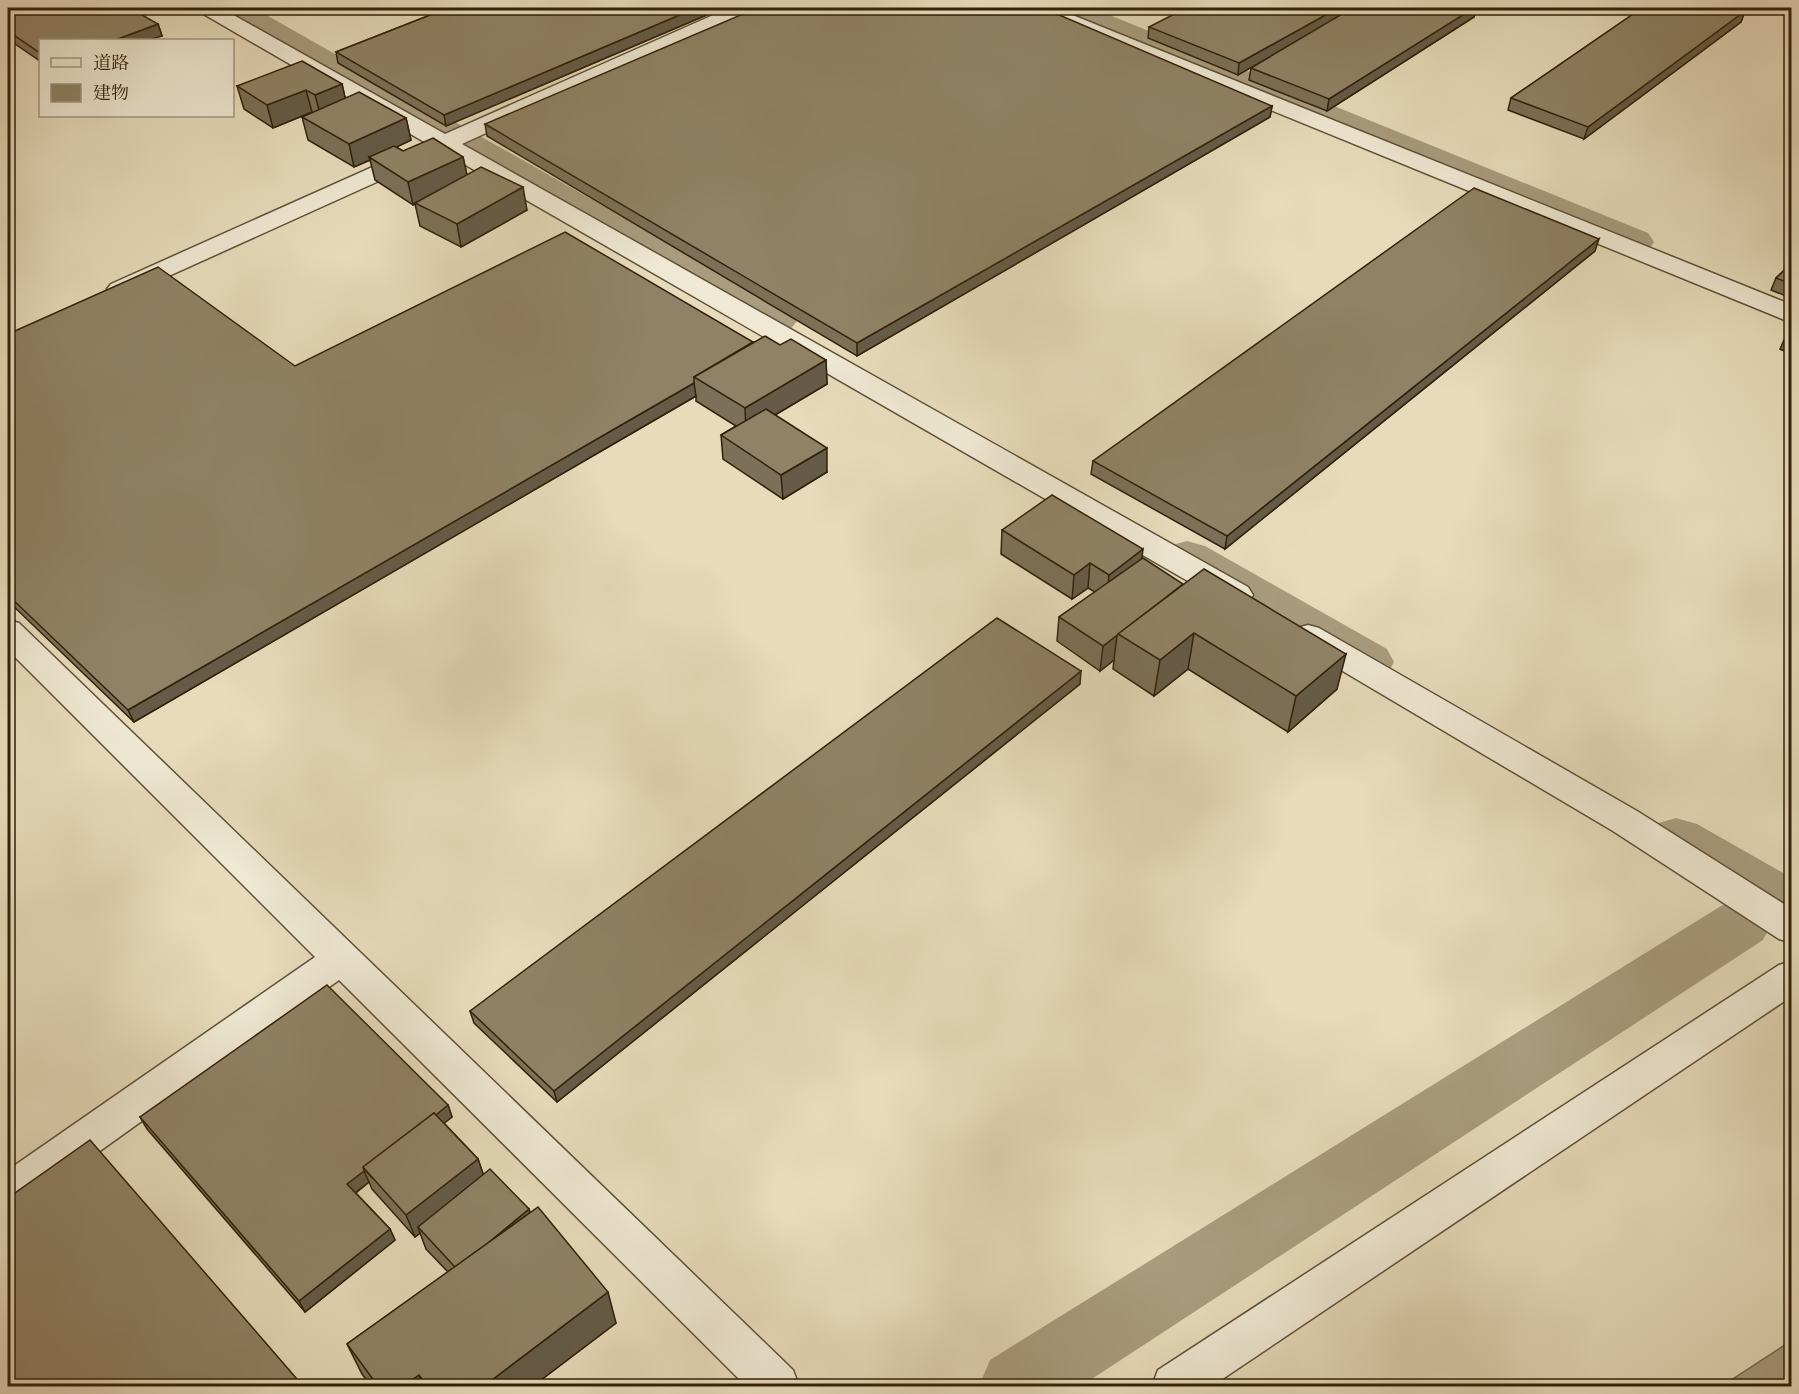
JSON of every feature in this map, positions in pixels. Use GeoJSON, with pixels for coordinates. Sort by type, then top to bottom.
{"type":"FeatureCollection","features":[{"type":"Feature","properties":{"kind":"street"},"geometry":{"type":"LineString","coordinates":[[207,8],[441,143],[1080,503],[1625,821],[1791,928]]}},
{"type":"Feature","properties":{"kind":"street"},"geometry":{"type":"LineString","coordinates":[[94,300],[745,8]]}},
{"type":"Feature","properties":{"kind":"street"},"geometry":{"type":"LineString","coordinates":[[1038,8],[1791,315]]}},
{"type":"Feature","properties":{"kind":"street"},"geometry":{"type":"LineString","coordinates":[[8,631],[777,1386]]}},
{"type":"Feature","properties":{"kind":"street"},"geometry":{"type":"LineString","coordinates":[[8,1193],[342,958]]}},
{"type":"Feature","properties":{"kind":"street"},"geometry":{"type":"LineString","coordinates":[[1174,1386],[1791,976]]}},
{"type":"Feature","properties":{"kind":"shaded area"},"geometry":{"type":"Polygon","coordinates":[[[1791,1341],[1791,1386],[1722,1386],[1791,1341]]]}},
{"type":"Feature","properties":{"kind":"building"},"geometry":{"type":"Polygon","coordinates":[[[8,8],[130,8],[158,24],[118,39],[39,39],[39,52],[8,31],[8,8]]]}},
{"type":"Feature","properties":{"kind":"building"},"geometry":{"type":"Polygon","coordinates":[[[448,8],[696,8],[444,115],[336,52],[448,8]]]}},
{"type":"Feature","properties":{"kind":"building"},"geometry":{"type":"Polygon","coordinates":[[[757,8],[1043,8],[1272,106],[857,343],[485,124],[757,8]]]}},
{"type":"Feature","properties":{"kind":"building"},"geometry":{"type":"Polygon","coordinates":[[[1186,8],[1338,8],[1239,63],[1149,27],[1186,8]]]}},
{"type":"Feature","properties":{"kind":"building"},"geometry":{"type":"Polygon","coordinates":[[[1352,8],[1474,8],[1329,99],[1251,68],[1352,8]]]}},
{"type":"Feature","properties":{"kind":"building"},"geometry":{"type":"Polygon","coordinates":[[[1642,8],[1735,8],[1745,11],[1588,127],[1511,98],[1642,8]]]}},
{"type":"Feature","properties":{"kind":"building"},"geometry":{"type":"Polygon","coordinates":[[[302,61],[342,84],[315,95],[306,90],[267,105],[237,86],[302,61]]]}},
{"type":"Feature","properties":{"kind":"building"},"geometry":{"type":"Polygon","coordinates":[[[359,92],[406,118],[349,144],[302,117],[359,92]]]}},
{"type":"Feature","properties":{"kind":"building"},"geometry":{"type":"Polygon","coordinates":[[[433,138],[463,157],[408,182],[369,157],[394,146],[403,151],[433,138]]]}},
{"type":"Feature","properties":{"kind":"building"},"geometry":{"type":"Polygon","coordinates":[[[481,167],[523,187],[457,224],[415,203],[481,167]]]}},
{"type":"Feature","properties":{"kind":"building"},"geometry":{"type":"Polygon","coordinates":[[[1474,188],[1599,239],[1227,536],[1093,461],[1474,188]]]}},
{"type":"Feature","properties":{"kind":"building"},"geometry":{"type":"Polygon","coordinates":[[[565,232],[753,342],[694,377],[694,383],[128,710],[8,595],[8,334],[158,267],[295,366],[565,232]]]}},
{"type":"Feature","properties":{"kind":"building"},"geometry":{"type":"Polygon","coordinates":[[[1791,264],[1791,284],[1776,278],[1791,264]]]}},
{"type":"Feature","properties":{"kind":"building"},"geometry":{"type":"Polygon","coordinates":[[[765,336],[780,345],[791,339],[826,360],[745,408],[694,377],[765,336]]]}},
{"type":"Feature","properties":{"kind":"building"},"geometry":{"type":"Polygon","coordinates":[[[766,409],[827,448],[781,475],[721,435],[766,409]]]}},
{"type":"Feature","properties":{"kind":"building"},"geometry":{"type":"Polygon","coordinates":[[[1052,495],[1143,549],[1109,575],[1090,563],[1074,575],[1002,530],[1052,495]]]}},
{"type":"Feature","properties":{"kind":"building"},"geometry":{"type":"Polygon","coordinates":[[[1143,558],[1183,584],[1103,646],[1059,617],[1143,558]]]}},
{"type":"Feature","properties":{"kind":"building"},"geometry":{"type":"Polygon","coordinates":[[[1204,569],[1346,654],[1296,696],[1194,633],[1160,660],[1118,634],[1204,569]]]}},
{"type":"Feature","properties":{"kind":"building"},"geometry":{"type":"Polygon","coordinates":[[[997,618],[1081,671],[554,1091],[470,1011],[997,618]]]}},
{"type":"Feature","properties":{"kind":"building"},"geometry":{"type":"Polygon","coordinates":[[[327,985],[448,1105],[363,1167],[364,1171],[347,1184],[390,1229],[299,1301],[140,1117],[327,985]]]}},
{"type":"Feature","properties":{"kind":"building"},"geometry":{"type":"Polygon","coordinates":[[[434,1113],[478,1159],[406,1215],[363,1167],[434,1113]]]}},
{"type":"Feature","properties":{"kind":"building"},"geometry":{"type":"Polygon","coordinates":[[[90,1140],[303,1386],[8,1386],[8,1198],[90,1140]]]}},
{"type":"Feature","properties":{"kind":"building"},"geometry":{"type":"Polygon","coordinates":[[[490,1169],[529,1209],[455,1267],[418,1227],[490,1169]]]}},
{"type":"Feature","properties":{"kind":"building"},"geometry":{"type":"Polygon","coordinates":[[[538,1207],[608,1292],[484,1386],[427,1386],[419,1375],[403,1386],[378,1386],[347,1344],[538,1207]]]}},
{"type":"Feature","properties":{"kind":"waterway"},"geometry":{"type":"LineString","coordinates":[[230,8],[449,134]]}},
{"type":"Feature","properties":{"kind":"waterway"},"geometry":{"type":"LineString","coordinates":[[1063,8],[1634,242]]}},
{"type":"Feature","properties":{"kind":"waterway"},"geometry":{"type":"LineString","coordinates":[[460,140],[775,321]]}},
{"type":"Feature","properties":{"kind":"waterway"},"geometry":{"type":"LineString","coordinates":[[1187,558],[1368,662]]}},
{"type":"Feature","properties":{"kind":"waterway"},"geometry":{"type":"LineString","coordinates":[[1676,840],[1775,897]]}},
{"type":"Feature","properties":{"kind":"waterway"},"geometry":{"type":"LineString","coordinates":[[1016,1386],[1742,923]]}}]}
